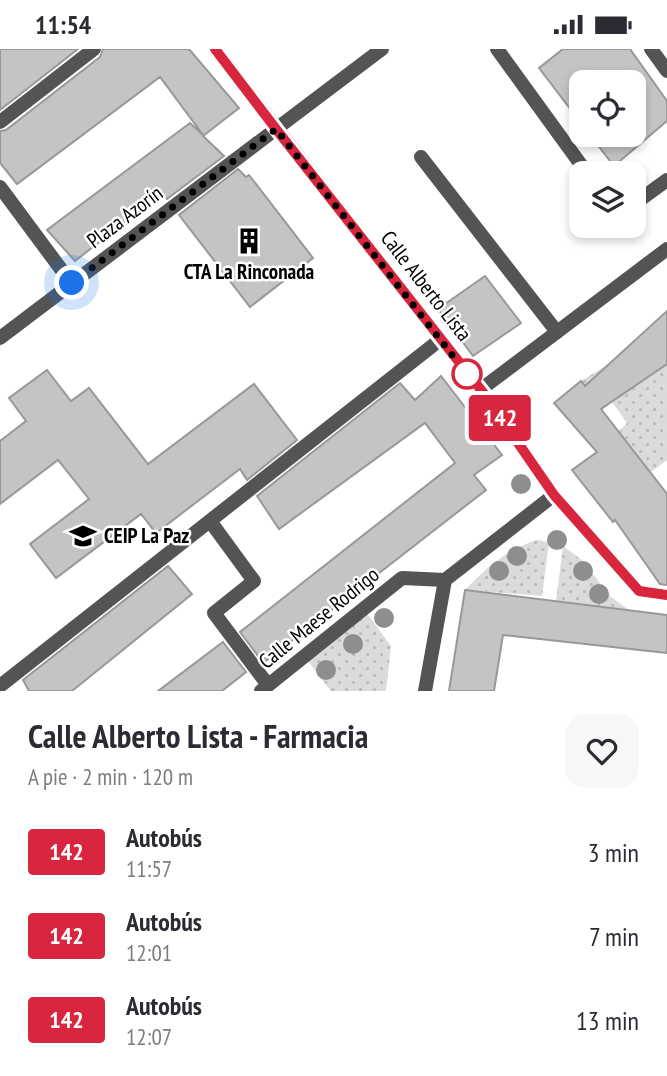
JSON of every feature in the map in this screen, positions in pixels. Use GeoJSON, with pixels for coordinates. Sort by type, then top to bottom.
{"type":"FeatureCollection","features":[{"type":"Feature","properties":{"kind":"street"},"geometry":{"type":"LineString","coordinates":[[0,122],[94,49]]}},
{"type":"Feature","properties":{"kind":"street","name":"Calle Alberto Lista"},"geometry":{"type":"LineString","coordinates":[[215,49],[480,390],[554,495],[639,591],[667,595]]}},
{"type":"Feature","properties":{"kind":"street","name":"Plaza Azorín"},"geometry":{"type":"LineString","coordinates":[[0,338],[382,49]]}},
{"type":"Feature","properties":{"kind":"street"},"geometry":{"type":"LineString","coordinates":[[497,49],[578,161]]}},
{"type":"Feature","properties":{"kind":"street"},"geometry":{"type":"LineString","coordinates":[[651,49],[667,71]]}},
{"type":"Feature","properties":{"kind":"street"},"geometry":{"type":"LineString","coordinates":[[421,157],[557,332]]}},
{"type":"Feature","properties":{"kind":"street"},"geometry":{"type":"LineString","coordinates":[[646,195],[667,180]]}},
{"type":"Feature","properties":{"kind":"street"},"geometry":{"type":"LineString","coordinates":[[0,187],[72,283]]}},
{"type":"Feature","properties":{"kind":"street"},"geometry":{"type":"LineString","coordinates":[[480,390],[667,249]]}},
{"type":"Feature","properties":{"kind":"street"},"geometry":{"type":"LineString","coordinates":[[0,686],[441,339]]}},
{"type":"Feature","properties":{"kind":"street"},"geometry":{"type":"LineString","coordinates":[[425,691],[444,580],[554,495]]}},
{"type":"Feature","properties":{"kind":"street"},"geometry":{"type":"LineString","coordinates":[[210,521],[254,581],[214,613],[265,688]]}},
{"type":"Feature","properties":{"kind":"street","name":"Calle Maese Rodrigo"},"geometry":{"type":"LineString","coordinates":[[265,688],[402,578],[444,580]]}},
{"type":"Feature","properties":{"kind":"shaded area"},"geometry":{"type":"Polygon","coordinates":[[[610,363],[632,388],[667,364],[667,460],[651,472],[618,432],[627,423],[612,402],[602,410],[581,381],[610,363]]]}},
{"type":"Feature","properties":{"kind":"shaded area"},"geometry":{"type":"Polygon","coordinates":[[[537,540],[549,542],[542,596],[465,590],[498,560],[537,540]]]}},
{"type":"Feature","properties":{"kind":"shaded area"},"geometry":{"type":"Polygon","coordinates":[[[563,546],[583,561],[611,597],[629,610],[556,601],[563,546]]]}},
{"type":"Feature","properties":{"kind":"shaded area"},"geometry":{"type":"Polygon","coordinates":[[[366,612],[391,646],[386,691],[331,691],[308,661],[366,612]]]}},
{"type":"Feature","properties":{"kind":"building"},"geometry":{"type":"Polygon","coordinates":[[[0,49],[78,49],[0,110],[0,49]]]}},
{"type":"Feature","properties":{"kind":"building"},"geometry":{"type":"Polygon","coordinates":[[[103,49],[189,49],[239,108],[203,136],[224,156],[167,199],[162,193],[75,261],[47,230],[190,123],[203,135],[160,77],[17,184],[0,163],[0,131],[6,130],[100,57],[103,49]]]}},
{"type":"Feature","properties":{"kind":"building"},"geometry":{"type":"Polygon","coordinates":[[[563,49],[630,49],[645,70],[569,70],[569,107],[539,68],[563,49]]]}},
{"type":"Feature","properties":{"kind":"building"},"geometry":{"type":"Polygon","coordinates":[[[646,71],[667,101],[667,121],[646,139],[646,71]]]}},
{"type":"Feature","properties":{"kind":"building"},"geometry":{"type":"Polygon","coordinates":[[[599,147],[636,147],[620,161],[610,161],[599,147]]]}},
{"type":"Feature","properties":{"kind":"building","name":"CTA La Rinconada"},"geometry":{"type":"Polygon","coordinates":[[[238,169],[246,177],[249,175],[313,258],[250,307],[179,215],[238,169]]]}},
{"type":"Feature","properties":{"kind":"building"},"geometry":{"type":"Polygon","coordinates":[[[485,276],[521,323],[473,356],[438,309],[485,276]]]}},
{"type":"Feature","properties":{"kind":"building"},"geometry":{"type":"Polygon","coordinates":[[[667,311],[667,364],[601,409],[667,494],[667,585],[660,584],[615,520],[613,522],[572,470],[597,452],[554,403],[581,381],[585,386],[667,311]]]}},
{"type":"Feature","properties":{"kind":"building"},"geometry":{"type":"Polygon","coordinates":[[[47,370],[71,401],[89,388],[148,464],[254,384],[297,440],[247,480],[240,469],[156,533],[141,514],[56,578],[30,544],[89,499],[58,460],[0,504],[0,441],[26,421],[9,398],[47,370]]]}},
{"type":"Feature","properties":{"kind":"building"},"geometry":{"type":"Polygon","coordinates":[[[441,376],[502,455],[474,475],[486,490],[266,661],[263,658],[261,660],[240,632],[455,463],[425,423],[279,529],[257,496],[400,383],[415,400],[441,376]]]}},
{"type":"Feature","properties":{"kind":"building"},"geometry":{"type":"Polygon","coordinates":[[[168,566],[192,594],[72,691],[29,691],[23,680],[168,566]]]}},
{"type":"Feature","properties":{"kind":"building"},"geometry":{"type":"Polygon","coordinates":[[[465,590],[667,615],[667,653],[503,635],[494,691],[449,691],[465,590]]]}},
{"type":"Feature","properties":{"kind":"building"},"geometry":{"type":"Polygon","coordinates":[[[223,642],[246,672],[222,691],[158,691],[223,642]]]}},
{"type":"Feature","properties":{"kind":"bus line","name":"142"},"geometry":{"type":"LineString","coordinates":[[215,49],[485,395],[554,495],[639,591],[667,595]]}},
{"type":"Feature","properties":{"kind":"place","name":"CTA La Rinconada"},"geometry":{"type":"Point","coordinates":[249,241]}},
{"type":"Feature","properties":{"kind":"place","name":"CEIP La Paz"},"geometry":{"type":"Point","coordinates":[83,536]}},
{"type":"Feature","properties":{"kind":"route"},"geometry":{"type":"LineString","coordinates":[[72,283],[276,129],[467,374]]}}]}
